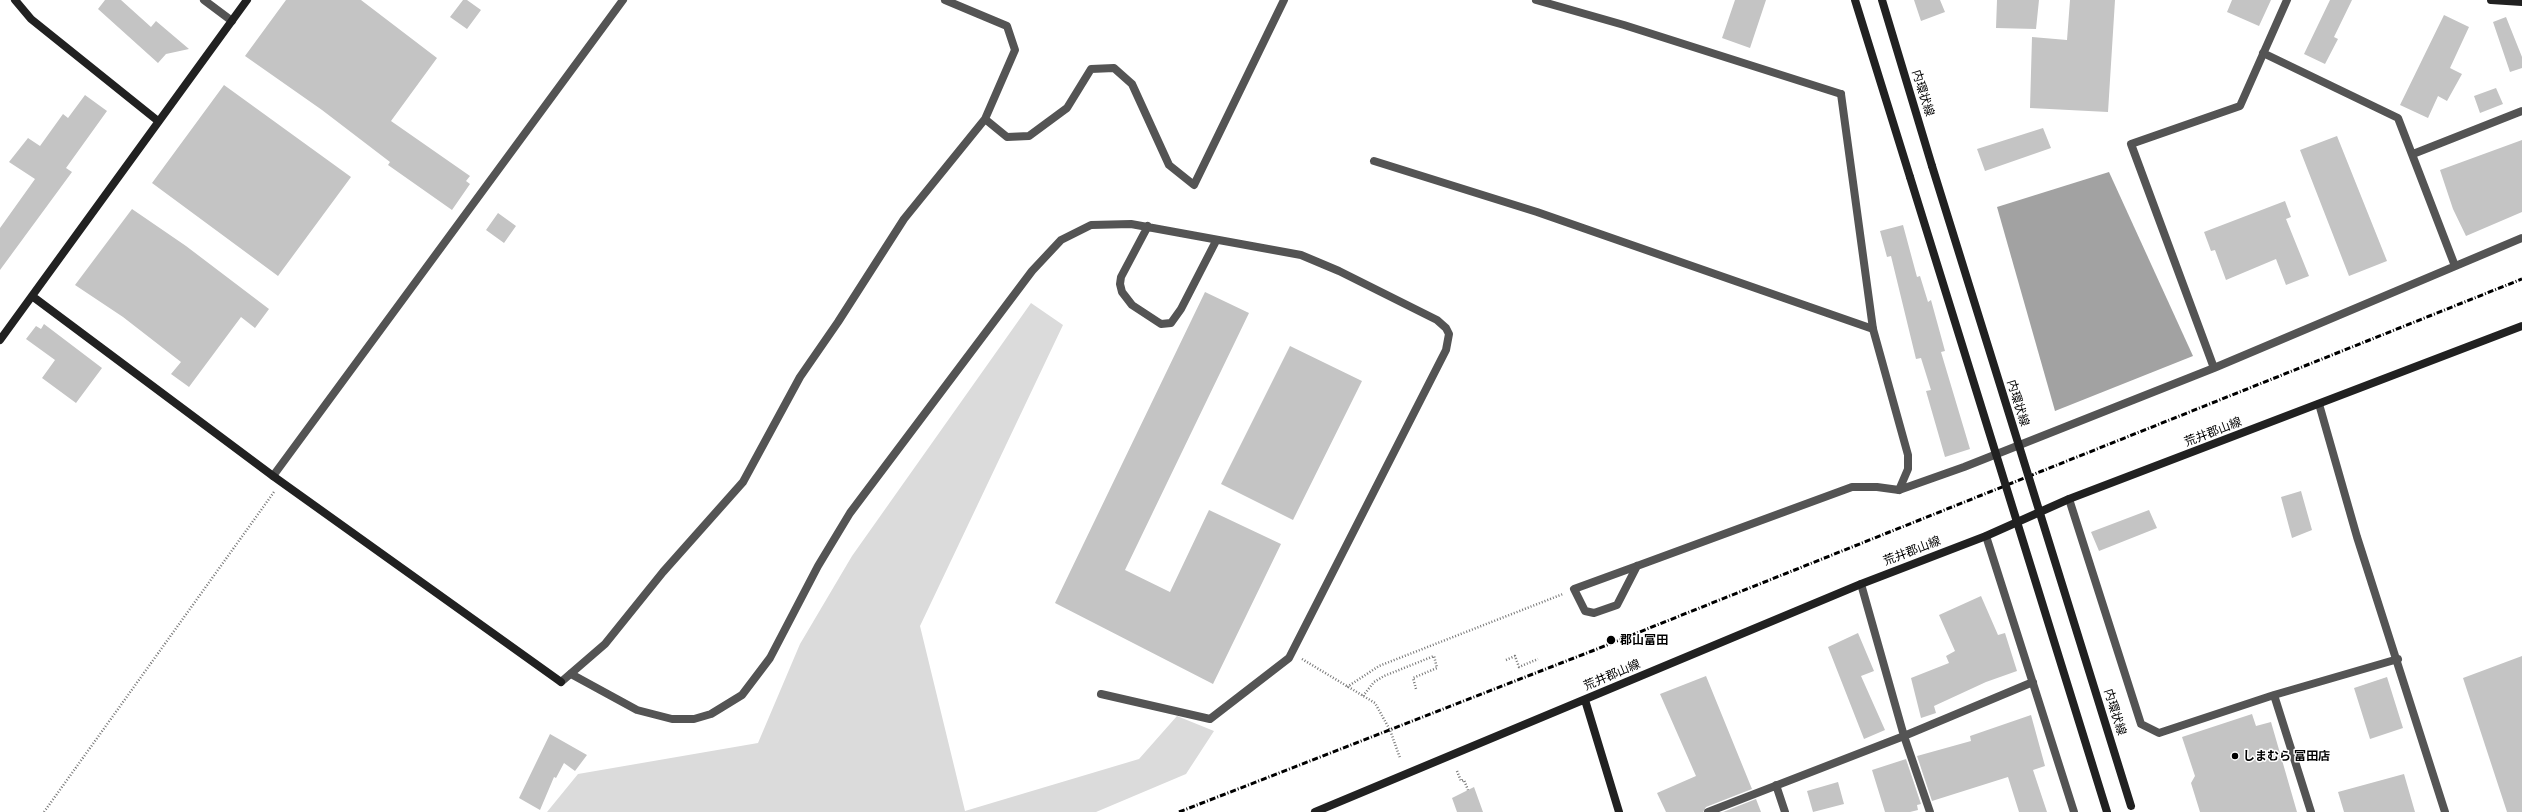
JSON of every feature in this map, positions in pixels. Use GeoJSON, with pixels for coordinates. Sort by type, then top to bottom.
{"type":"FeatureCollection","features":[{"type":"Feature","properties":{"kind":"street"},"geometry":{"type":"LineString","coordinates":[[15,0],[31,19],[158,121]]}},
{"type":"Feature","properties":{"kind":"street"},"geometry":{"type":"LineString","coordinates":[[204,0],[232,21]]}},
{"type":"Feature","properties":{"kind":"street"},"geometry":{"type":"LineString","coordinates":[[0,340],[247,0]]}},
{"type":"Feature","properties":{"kind":"street"},"geometry":{"type":"LineString","coordinates":[[273,476],[623,0]]}},
{"type":"Feature","properties":{"kind":"street"},"geometry":{"type":"LineString","coordinates":[[32,296],[281,482],[561,682],[605,644],[663,572],[743,482],[800,377],[838,322],[886,245],[904,219],[985,119],[1015,50],[1006,26],[945,0]]}},
{"type":"Feature","properties":{"kind":"street"},"geometry":{"type":"LineString","coordinates":[[985,119],[1007,138],[1029,136],[1067,108],[1091,69],[1114,68],[1132,84],[1169,164],[1194,185],[1284,0]]}},
{"type":"Feature","properties":{"kind":"street"},"geometry":{"type":"LineString","coordinates":[[1536,0],[1624,25],[1841,94],[1873,330],[1908,455],[1908,469],[1899,490]]}},
{"type":"Feature","properties":{"kind":"street"},"geometry":{"type":"LineString","coordinates":[[1855,0],[2107,812]]}},
{"type":"Feature","properties":{"kind":"street","name":"内環状線"},"geometry":{"type":"LineString","coordinates":[[1882,0],[1932,166],[2132,809]]}},
{"type":"Feature","properties":{"kind":"street"},"geometry":{"type":"LineString","coordinates":[[2214,368],[2131,144],[2240,106],[2287,0]]}},
{"type":"Feature","properties":{"kind":"street"},"geometry":{"type":"LineString","coordinates":[[2490,0],[2522,2]]}},
{"type":"Feature","properties":{"kind":"street"},"geometry":{"type":"LineString","coordinates":[[2263,53],[2398,118],[2455,266]]}},
{"type":"Feature","properties":{"kind":"street"},"geometry":{"type":"LineString","coordinates":[[2413,154],[2522,111]]}},
{"type":"Feature","properties":{"kind":"street"},"geometry":{"type":"LineString","coordinates":[[1374,161],[1537,212],[1873,330]]}},
{"type":"Feature","properties":{"kind":"street"},"geometry":{"type":"LineString","coordinates":[[571,674],[637,710],[672,719],[694,719],[711,714],[742,695],[770,658],[818,566],[850,512],[1014,293],[1048,252],[1061,240],[1091,225],[1132,224],[1148,226],[1300,255],[1316,260],[1437,320],[1446,328],[1449,334],[1446,350],[1293,653],[1210,719],[1100,694]]}},
{"type":"Feature","properties":{"kind":"street"},"geometry":{"type":"LineString","coordinates":[[1148,226],[1121,277],[1120,284],[1122,292],[1132,305],[1161,324],[1171,323],[1182,310],[1216,240]]}},
{"type":"Feature","properties":{"kind":"street"},"geometry":{"type":"LineString","coordinates":[[1637,566],[1617,605],[1594,613],[1585,611],[1574,590],[1637,566],[1852,487],[1877,486],[1899,490],[1964,467],[2214,368],[2522,238]]}},
{"type":"Feature","properties":{"kind":"street","name":"荒井郡山線"},"geometry":{"type":"LineString","coordinates":[[1315,812],[1861,584],[1986,536],[2069,499],[2522,326]]}},
{"type":"Feature","properties":{"kind":"street"},"geometry":{"type":"LineString","coordinates":[[2319,404],[2357,537],[2398,659],[2445,812]]}},
{"type":"Feature","properties":{"kind":"street"},"geometry":{"type":"LineString","coordinates":[[2069,499],[2141,724],[2158,733],[2274,695],[2398,659]]}},
{"type":"Feature","properties":{"kind":"street"},"geometry":{"type":"LineString","coordinates":[[1986,536],[2074,812]]}},
{"type":"Feature","properties":{"kind":"street"},"geometry":{"type":"LineString","coordinates":[[1861,584],[1904,736],[1930,812]]}},
{"type":"Feature","properties":{"kind":"street"},"geometry":{"type":"LineString","coordinates":[[1708,812],[1904,736],[2033,682]]}},
{"type":"Feature","properties":{"kind":"street"},"geometry":{"type":"LineString","coordinates":[[2274,695],[2311,812]]}},
{"type":"Feature","properties":{"kind":"street"},"geometry":{"type":"LineString","coordinates":[[1585,700],[1619,812]]}},
{"type":"Feature","properties":{"kind":"street"},"geometry":{"type":"LineString","coordinates":[[1776,785],[1785,812]]}},
{"type":"Feature","properties":{"kind":"path"},"geometry":{"type":"LineString","coordinates":[[44,812],[281,482]]}},
{"type":"Feature","properties":{"kind":"path"},"geometry":{"type":"LineString","coordinates":[[1347,687],[1379,666],[1574,590]]}},
{"type":"Feature","properties":{"kind":"path"},"geometry":{"type":"LineString","coordinates":[[1293,653],[1375,703],[1390,730],[1400,758]]}},
{"type":"Feature","properties":{"kind":"path"},"geometry":{"type":"LineString","coordinates":[[1363,696],[1374,682],[1384,676],[1434,656],[1437,668],[1413,678],[1416,690]]}},
{"type":"Feature","properties":{"kind":"path"},"geometry":{"type":"LineString","coordinates":[[1506,660],[1515,656],[1519,667],[1538,659]]}},
{"type":"Feature","properties":{"kind":"path"},"geometry":{"type":"LineString","coordinates":[[1457,771],[1461,781],[1464,780],[1468,790]]}},
{"type":"Feature","properties":{"kind":"shaded area"},"geometry":{"type":"Polygon","coordinates":[[[2109,172],[2193,356],[2055,411],[1997,207],[2109,172]]]}},
{"type":"Feature","properties":{"kind":"shaded area"},"geometry":{"type":"Polygon","coordinates":[[[1031,303],[1063,325],[920,626],[965,811],[1139,759],[1177,716],[1214,731],[1186,774],[1096,812],[547,812],[578,774],[758,743],[800,644],[852,556],[1031,303]]]}},
{"type":"Feature","properties":{"kind":"building"},"geometry":{"type":"Polygon","coordinates":[[[105,0],[121,0],[151,27],[156,21],[189,49],[166,54],[158,63],[98,9],[105,0]]]}},
{"type":"Feature","properties":{"kind":"building"},"geometry":{"type":"Polygon","coordinates":[[[286,0],[361,0],[437,58],[391,121],[470,176],[466,181],[470,184],[452,210],[388,165],[390,162],[322,110],[245,56],[286,0]]]}},
{"type":"Feature","properties":{"kind":"building"},"geometry":{"type":"Polygon","coordinates":[[[463,0],[467,0],[481,10],[467,29],[450,17],[463,0]]]}},
{"type":"Feature","properties":{"kind":"building"},"geometry":{"type":"Polygon","coordinates":[[[1735,0],[1766,0],[1750,48],[1722,38],[1735,0]]]}},
{"type":"Feature","properties":{"kind":"building"},"geometry":{"type":"Polygon","coordinates":[[[1914,0],[1940,0],[1945,12],[1921,21],[1914,0]]]}},
{"type":"Feature","properties":{"kind":"building"},"geometry":{"type":"Polygon","coordinates":[[[1997,0],[2039,0],[2036,29],[1996,28],[1997,0]]]}},
{"type":"Feature","properties":{"kind":"building"},"geometry":{"type":"Polygon","coordinates":[[[2070,0],[2115,0],[2108,112],[2030,108],[2032,37],[2067,40],[2070,0]]]}},
{"type":"Feature","properties":{"kind":"building"},"geometry":{"type":"Polygon","coordinates":[[[2232,0],[2271,0],[2259,26],[2227,12],[2232,0]]]}},
{"type":"Feature","properties":{"kind":"building"},"geometry":{"type":"Polygon","coordinates":[[[2330,0],[2352,0],[2334,37],[2338,39],[2325,64],[2304,54],[2330,0]]]}},
{"type":"Feature","properties":{"kind":"building"},"geometry":{"type":"Polygon","coordinates":[[[2444,15],[2469,27],[2450,68],[2462,74],[2447,101],[2438,96],[2428,118],[2400,105],[2444,15]]]}},
{"type":"Feature","properties":{"kind":"building"},"geometry":{"type":"Polygon","coordinates":[[[2506,17],[2522,57],[2522,68],[2510,72],[2493,22],[2506,17]]]}},
{"type":"Feature","properties":{"kind":"building"},"geometry":{"type":"Polygon","coordinates":[[[224,85],[351,177],[278,276],[152,183],[224,85]]]}},
{"type":"Feature","properties":{"kind":"building"},"geometry":{"type":"Polygon","coordinates":[[[2496,88],[2503,104],[2480,113],[2474,96],[2496,88]]]}},
{"type":"Feature","properties":{"kind":"building"},"geometry":{"type":"Polygon","coordinates":[[[85,95],[107,111],[66,168],[72,172],[0,270],[0,228],[35,179],[9,162],[28,138],[40,146],[63,114],[68,118],[85,95]]]}},
{"type":"Feature","properties":{"kind":"building"},"geometry":{"type":"Polygon","coordinates":[[[2043,128],[2051,148],[1985,171],[1977,149],[2043,128]]]}},
{"type":"Feature","properties":{"kind":"building"},"geometry":{"type":"Polygon","coordinates":[[[2337,136],[2387,261],[2349,276],[2300,150],[2337,136]]]}},
{"type":"Feature","properties":{"kind":"building"},"geometry":{"type":"Polygon","coordinates":[[[2522,140],[2522,212],[2466,236],[2453,209],[2440,170],[2522,140]]]}},
{"type":"Feature","properties":{"kind":"building"},"geometry":{"type":"Polygon","coordinates":[[[2285,201],[2291,217],[2286,219],[2309,276],[2286,285],[2276,259],[2226,280],[2215,250],[2211,251],[2204,232],[2285,201]]]}},
{"type":"Feature","properties":{"kind":"building"},"geometry":{"type":"Polygon","coordinates":[[[132,209],[186,246],[269,309],[255,328],[241,317],[189,387],[171,374],[181,362],[123,317],[75,285],[132,209]]]}},
{"type":"Feature","properties":{"kind":"building"},"geometry":{"type":"Polygon","coordinates":[[[498,213],[516,226],[504,243],[486,230],[498,213]]]}},
{"type":"Feature","properties":{"kind":"building"},"geometry":{"type":"Polygon","coordinates":[[[1903,225],[1917,277],[1920,276],[1928,302],[1931,300],[1945,351],[1941,352],[1970,449],[1945,457],[1926,391],[1931,390],[1921,358],[1916,359],[1891,256],[1887,257],[1880,231],[1903,225]]]}},
{"type":"Feature","properties":{"kind":"building"},"geometry":{"type":"Polygon","coordinates":[[[1205,292],[1249,313],[1125,570],[1170,592],[1209,510],[1281,544],[1213,684],[1055,603],[1205,292]]]}},
{"type":"Feature","properties":{"kind":"building"},"geometry":{"type":"Polygon","coordinates":[[[44,324],[102,368],[76,403],[42,378],[55,360],[26,339],[36,326],[41,329],[44,324]]]}},
{"type":"Feature","properties":{"kind":"building"},"geometry":{"type":"Polygon","coordinates":[[[1290,346],[1362,381],[1293,520],[1221,484],[1290,346]]]}},
{"type":"Feature","properties":{"kind":"building"},"geometry":{"type":"Polygon","coordinates":[[[2301,491],[2312,530],[2292,538],[2281,497],[2301,491]]]}},
{"type":"Feature","properties":{"kind":"building"},"geometry":{"type":"Polygon","coordinates":[[[2149,510],[2157,528],[2099,551],[2091,532],[2149,510]]]}},
{"type":"Feature","properties":{"kind":"building"},"geometry":{"type":"Polygon","coordinates":[[[1981,596],[1998,635],[2005,633],[2017,671],[1986,682],[1934,706],[1936,713],[1921,718],[1911,678],[1949,663],[1946,656],[1955,651],[1939,615],[1981,596]]]}},
{"type":"Feature","properties":{"kind":"building"},"geometry":{"type":"Polygon","coordinates":[[[1858,633],[1874,671],[1861,676],[1885,730],[1864,739],[1828,647],[1858,633]]]}},
{"type":"Feature","properties":{"kind":"building"},"geometry":{"type":"Polygon","coordinates":[[[2522,656],[2522,812],[2507,812],[2463,678],[2522,656]]]}},
{"type":"Feature","properties":{"kind":"building"},"geometry":{"type":"Polygon","coordinates":[[[1706,676],[1752,789],[1706,807],[1703,812],[1666,812],[1657,793],[1696,776],[1660,694],[1706,676]]]}},
{"type":"Feature","properties":{"kind":"building"},"geometry":{"type":"Polygon","coordinates":[[[2387,677],[2403,728],[2370,739],[2354,688],[2387,677]]]}},
{"type":"Feature","properties":{"kind":"building","name":"しまむら 富田店"},"geometry":{"type":"Polygon","coordinates":[[[2252,714],[2256,726],[2271,722],[2297,812],[2200,812],[2191,783],[2195,776],[2182,737],[2252,714]]]}},
{"type":"Feature","properties":{"kind":"building"},"geometry":{"type":"Polygon","coordinates":[[[2031,715],[2045,766],[2033,770],[2047,812],[2019,812],[2008,777],[1932,801],[1917,756],[1971,741],[1970,736],[2031,715]]]}},
{"type":"Feature","properties":{"kind":"building"},"geometry":{"type":"Polygon","coordinates":[[[550,734],[587,755],[575,771],[564,763],[556,778],[554,777],[540,810],[519,798],[550,734]]]}},
{"type":"Feature","properties":{"kind":"building"},"geometry":{"type":"Polygon","coordinates":[[[1906,759],[1921,804],[1917,805],[1918,810],[1910,812],[1885,812],[1872,770],[1906,759]]]}},
{"type":"Feature","properties":{"kind":"building"},"geometry":{"type":"Polygon","coordinates":[[[2404,774],[2415,812],[2344,812],[2338,792],[2404,774]]]}},
{"type":"Feature","properties":{"kind":"building"},"geometry":{"type":"Polygon","coordinates":[[[1838,782],[1844,804],[1813,812],[1807,791],[1838,782]]]}},
{"type":"Feature","properties":{"kind":"building"},"geometry":{"type":"Polygon","coordinates":[[[1474,787],[1483,812],[1457,812],[1452,798],[1474,787]]]}},
{"type":"Feature","properties":{"kind":"building"},"geometry":{"type":"Polygon","coordinates":[[[1756,799],[1761,812],[1723,812],[1756,799]]]}},
{"type":"Feature","properties":{"kind":"railway"},"geometry":{"type":"LineString","coordinates":[[1179,812],[1592,651],[2522,279]]}},
{"type":"Feature","properties":{"kind":"place","name":"郡山富田"},"geometry":{"type":"Point","coordinates":[1611,640]}},
{"type":"Feature","properties":{"kind":"place","name":"しまむら 富田店"},"geometry":{"type":"Point","coordinates":[2235,756]}}]}
